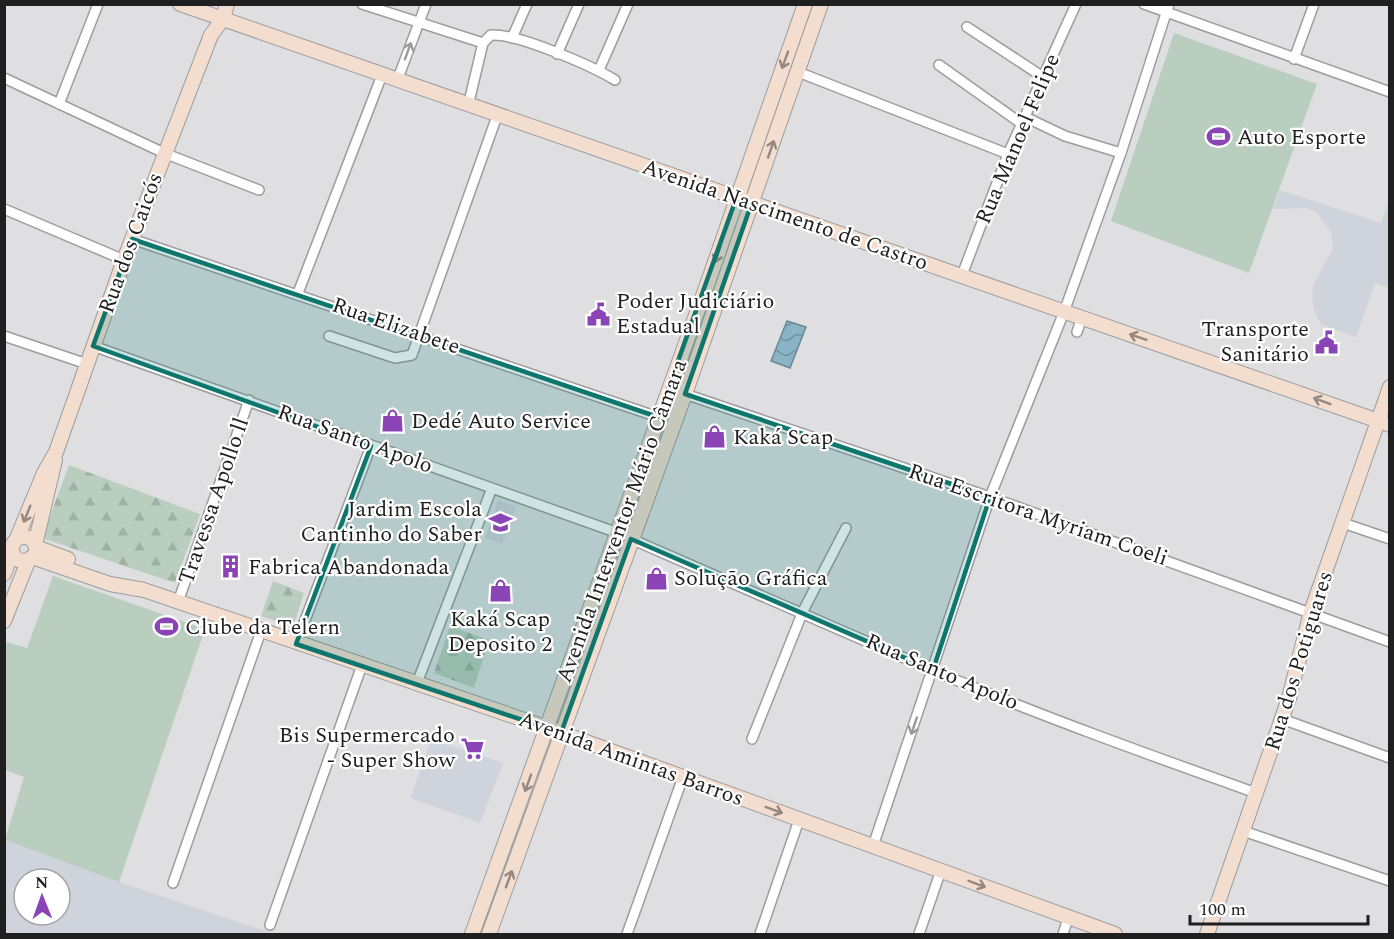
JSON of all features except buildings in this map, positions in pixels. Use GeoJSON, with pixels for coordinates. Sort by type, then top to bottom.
{"type":"FeatureCollection","features":[{"type":"Feature","properties":{"kind":"main road","name":"Avenida Nascimento de Castro"},"geometry":{"type":"LineString","coordinates":[[180,4],[216,13],[468,106],[751,205],[962,275],[1384,423]]}},
{"type":"Feature","properties":{"kind":"main road","name":"Rua dos Caicós"},"geometry":{"type":"LineString","coordinates":[[4,574],[11,544],[56,452],[132,238],[211,35],[216,13],[227,4]]}},
{"type":"Feature","properties":{"kind":"main road","name":"Avenida Interventor Mário Câmara"},"geometry":{"type":"LineString","coordinates":[[472,934],[708,282],[805,4]]}},
{"type":"Feature","properties":{"kind":"main road","name":"Avenida Interventor Mário Câmara"},"geometry":{"type":"LineString","coordinates":[[489,934],[685,394],[821,4]]}},
{"type":"Feature","properties":{"kind":"main road","name":"Rua dos Potiguares"},"geometry":{"type":"LineString","coordinates":[[1207,934],[1282,719],[1311,612],[1343,524],[1384,423],[1389,387]]}},
{"type":"Feature","properties":{"kind":"main road","name":"Rua dos Caicós"},"geometry":{"type":"LineString","coordinates":[[4,621],[33,552],[55,465],[56,452]]}},
{"type":"Feature","properties":{"kind":"main road"},"geometry":{"type":"LineString","coordinates":[[28,537],[33,552],[19,560],[11,544],[28,537]]}},
{"type":"Feature","properties":{"kind":"main road","name":"Avenida Amintas Barros"},"geometry":{"type":"LineString","coordinates":[[33,552],[128,580],[144,590],[296,644],[548,728],[1115,934]]}},
{"type":"Feature","properties":{"kind":"street"},"geometry":{"type":"LineString","coordinates":[[59,104],[98,4]]}},
{"type":"Feature","properties":{"kind":"street"},"geometry":{"type":"LineString","coordinates":[[362,4],[483,43]]}},
{"type":"Feature","properties":{"kind":"street"},"geometry":{"type":"LineString","coordinates":[[397,81],[426,4]]}},
{"type":"Feature","properties":{"kind":"street"},"geometry":{"type":"LineString","coordinates":[[512,38],[527,4]]}},
{"type":"Feature","properties":{"kind":"street"},"geometry":{"type":"LineString","coordinates":[[557,54],[579,4]]}},
{"type":"Feature","properties":{"kind":"street"},"geometry":{"type":"LineString","coordinates":[[599,70],[628,4]]}},
{"type":"Feature","properties":{"kind":"street","name":"Rua Manoel Felipe"},"geometry":{"type":"LineString","coordinates":[[962,275],[1008,154],[1076,4]]}},
{"type":"Feature","properties":{"kind":"street"},"geometry":{"type":"LineString","coordinates":[[1144,4],[1167,9],[1294,59],[1389,92]]}},
{"type":"Feature","properties":{"kind":"street"},"geometry":{"type":"LineString","coordinates":[[1294,59],[1314,4]]}},
{"type":"Feature","properties":{"kind":"street"},"geometry":{"type":"LineString","coordinates":[[873,846],[990,497],[1064,312],[1121,153],[1167,9]]}},
{"type":"Feature","properties":{"kind":"street"},"geometry":{"type":"LineString","coordinates":[[967,27],[1043,77]]}},
{"type":"Feature","properties":{"kind":"street"},"geometry":{"type":"LineString","coordinates":[[468,106],[483,43],[491,35],[512,38],[557,54],[599,70],[615,80]]}},
{"type":"Feature","properties":{"kind":"street"},"geometry":{"type":"LineString","coordinates":[[939,65],[1023,120],[1121,153]]}},
{"type":"Feature","properties":{"kind":"street"},"geometry":{"type":"LineString","coordinates":[[798,72],[1008,154]]}},
{"type":"Feature","properties":{"kind":"street"},"geometry":{"type":"LineString","coordinates":[[298,293],[382,75]]}},
{"type":"Feature","properties":{"kind":"street"},"geometry":{"type":"LineString","coordinates":[[4,78],[164,153],[259,190]]}},
{"type":"Feature","properties":{"kind":"street"},"geometry":{"type":"LineString","coordinates":[[329,336],[395,358],[412,355],[497,116]]}},
{"type":"Feature","properties":{"kind":"street"},"geometry":{"type":"LineString","coordinates":[[4,209],[124,260]]}},
{"type":"Feature","properties":{"kind":"street","name":"Rua Elizabete"},"geometry":{"type":"LineString","coordinates":[[132,238],[421,334],[658,417]]}},
{"type":"Feature","properties":{"kind":"street"},"geometry":{"type":"LineString","coordinates":[[1077,332],[1082,317]]}},
{"type":"Feature","properties":{"kind":"street"},"geometry":{"type":"LineString","coordinates":[[4,336],[87,364]]}},
{"type":"Feature","properties":{"kind":"street","name":"Rua Santo Apolo"},"geometry":{"type":"LineString","coordinates":[[93,346],[618,533]]}},
{"type":"Feature","properties":{"kind":"street","name":"Rua Escritora Myriam Coeli"},"geometry":{"type":"LineString","coordinates":[[685,394],[990,497],[1389,642]]}},
{"type":"Feature","properties":{"kind":"street","name":"Travessa Apollo ll"},"geometry":{"type":"LineString","coordinates":[[178,602],[249,400]]}},
{"type":"Feature","properties":{"kind":"street"},"geometry":{"type":"LineString","coordinates":[[296,644],[372,446]]}},
{"type":"Feature","properties":{"kind":"street"},"geometry":{"type":"LineString","coordinates":[[417,683],[492,488]]}},
{"type":"Feature","properties":{"kind":"street"},"geometry":{"type":"LineString","coordinates":[[1343,524],[1389,539]]}},
{"type":"Feature","properties":{"kind":"street"},"geometry":{"type":"LineString","coordinates":[[752,739],[803,611],[846,528]]}},
{"type":"Feature","properties":{"kind":"street","name":"Rua Santo Apolo"},"geometry":{"type":"LineString","coordinates":[[631,539],[803,611],[933,670],[1099,737],[1256,793]]}},
{"type":"Feature","properties":{"kind":"street"},"geometry":{"type":"LineString","coordinates":[[174,883],[261,631]]}},
{"type":"Feature","properties":{"kind":"street"},"geometry":{"type":"LineString","coordinates":[[270,925],[362,665]]}},
{"type":"Feature","properties":{"kind":"street"},"geometry":{"type":"LineString","coordinates":[[1282,719],[1389,758]]}},
{"type":"Feature","properties":{"kind":"street"},"geometry":{"type":"LineString","coordinates":[[627,934],[683,777]]}},
{"type":"Feature","properties":{"kind":"street"},"geometry":{"type":"LineString","coordinates":[[760,934],[799,819]]}},
{"type":"Feature","properties":{"kind":"street"},"geometry":{"type":"LineString","coordinates":[[1243,831],[1389,881]]}},
{"type":"Feature","properties":{"kind":"street"},"geometry":{"type":"LineString","coordinates":[[919,934],[941,870]]}},
{"type":"Feature","properties":{"kind":"street"},"geometry":{"type":"LineString","coordinates":[[1063,934],[1068,918]]}},
{"type":"Feature","properties":{"kind":"highlighted area"},"geometry":{"type":"Polygon","coordinates":[[[736,199],[751,205],[685,394],[990,497],[933,670],[631,539],[561,733],[296,644],[371,446],[93,346],[132,239],[658,417],[736,199]]]}},
{"type":"Feature","properties":{"kind":"shaded area"},"geometry":{"type":"Polygon","coordinates":[[[1280,190],[1381,223],[1389,199],[1389,288],[1375,283],[1356,337],[1322,325],[1314,311],[1312,295],[1314,284],[1333,248],[1331,232],[1316,212],[1306,208],[1273,209],[1280,190]]]}},
{"type":"Feature","properties":{"kind":"shaded area","name":"Jardim Escola Cantinho do Saber"},"geometry":{"type":"Polygon","coordinates":[[[498,500],[516,507],[502,544],[485,538],[498,500]]]}},
{"type":"Feature","properties":{"kind":"shaded area"},"geometry":{"type":"Polygon","coordinates":[[[431,739],[503,763],[480,823],[411,798],[431,739]]]}},
{"type":"Feature","properties":{"kind":"shaded area"},"geometry":{"type":"Polygon","coordinates":[[[5,840],[119,882],[274,934],[5,934],[5,840]]]}},
{"type":"Feature","properties":{"kind":"green space","name":"Auto Esporte"},"geometry":{"type":"Polygon","coordinates":[[[1174,33],[1317,84],[1249,273],[1111,221],[1174,33]]]}},
{"type":"Feature","properties":{"kind":"green space"},"geometry":{"type":"Polygon","coordinates":[[[69,465],[200,514],[175,583],[42,538],[69,465]]]}},
{"type":"Feature","properties":{"kind":"green space"},"geometry":{"type":"Polygon","coordinates":[[[53,576],[205,629],[119,882],[5,840],[24,777],[5,770],[5,650],[7,642],[27,648],[53,576]]]}},
{"type":"Feature","properties":{"kind":"green space"},"geometry":{"type":"Polygon","coordinates":[[[273,581],[304,593],[293,627],[261,616],[273,581]]]}},
{"type":"Feature","properties":{"kind":"green space"},"geometry":{"type":"Polygon","coordinates":[[[450,626],[489,640],[474,688],[434,673],[450,626]]]}},
{"type":"Feature","properties":{"kind":"water"},"geometry":{"type":"Polygon","coordinates":[[[787,321],[806,327],[790,368],[771,361],[787,321]]]}},
{"type":"Feature","properties":{"kind":"place","name":"Auto Esporte"},"geometry":{"type":"Point","coordinates":[1219,137]}},
{"type":"Feature","properties":{"kind":"place","name":"Poder Judiciário Estadual"},"geometry":{"type":"Point","coordinates":[598,314]}},
{"type":"Feature","properties":{"kind":"place","name":"Transporte Sanitário"},"geometry":{"type":"Point","coordinates":[1327,342]}},
{"type":"Feature","properties":{"kind":"place","name":"Dedé Auto Service"},"geometry":{"type":"Point","coordinates":[393,421]}},
{"type":"Feature","properties":{"kind":"place","name":"Kaká Scap"},"geometry":{"type":"Point","coordinates":[715,437]}},
{"type":"Feature","properties":{"kind":"place","name":"Jardim Escola Cantinho do Saber"},"geometry":{"type":"Point","coordinates":[500,522]}},
{"type":"Feature","properties":{"kind":"place","name":"Fabrica Abandonada"},"geometry":{"type":"Point","coordinates":[230,567]}},
{"type":"Feature","properties":{"kind":"place","name":"Solução Gráfica"},"geometry":{"type":"Point","coordinates":[656,578]}},
{"type":"Feature","properties":{"kind":"place","name":"Kaká Scap Deposito 2"},"geometry":{"type":"Point","coordinates":[500,590]}},
{"type":"Feature","properties":{"kind":"place","name":"Clube da Telern"},"geometry":{"type":"Point","coordinates":[167,627]}},
{"type":"Feature","properties":{"kind":"place","name":"Bis Supermercado - Super Show"},"geometry":{"type":"Point","coordinates":[473,748]}}]}
